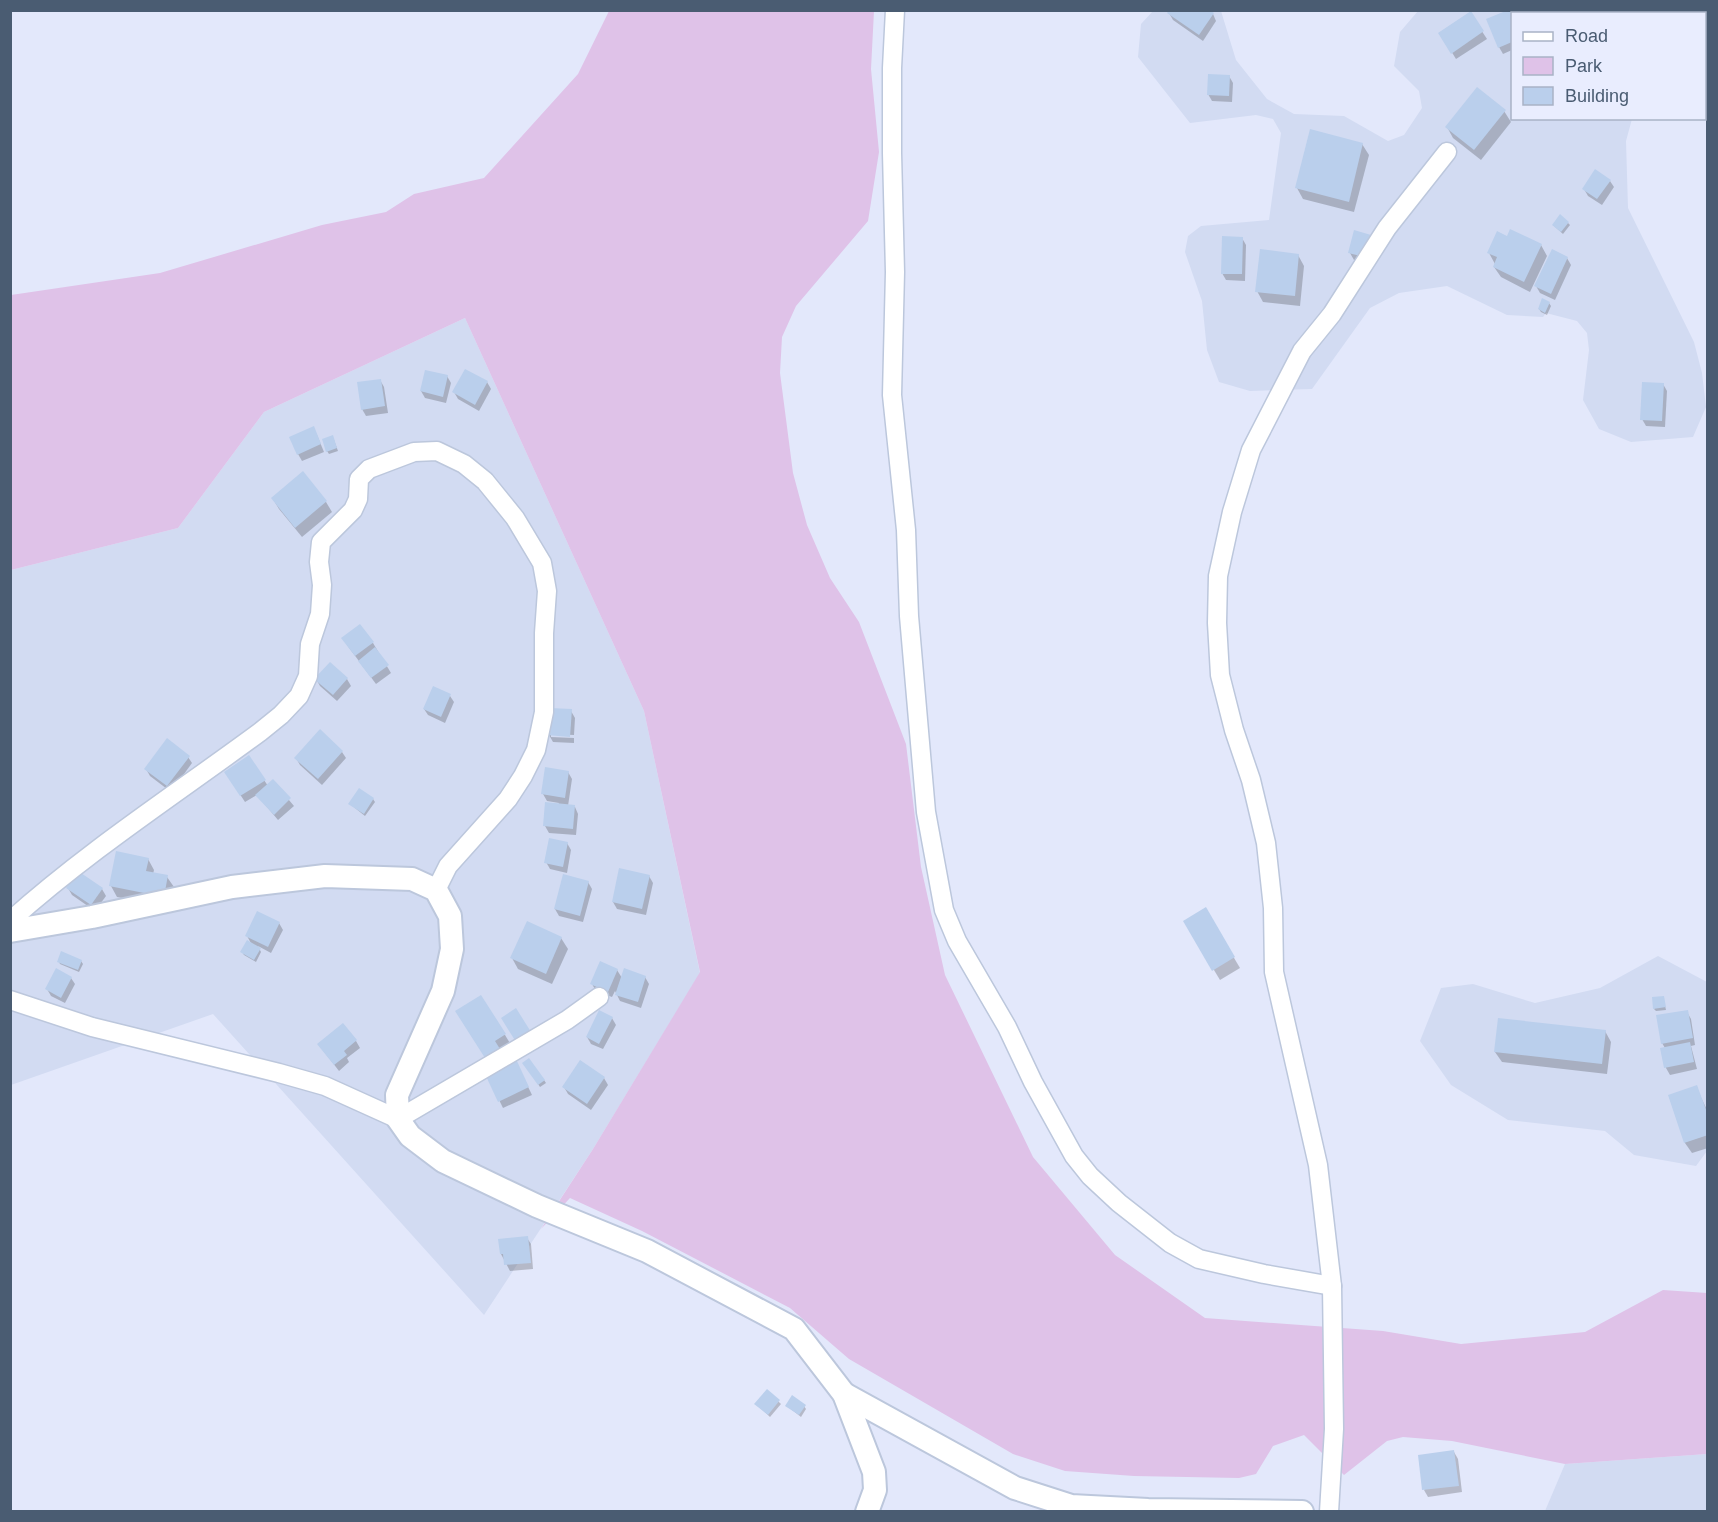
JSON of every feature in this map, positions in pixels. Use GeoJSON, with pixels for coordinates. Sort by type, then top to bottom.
{"type":"FeatureCollection","features":[{"type":"Feature","properties":{"kind":"street"},"geometry":{"type":"LineString","coordinates":[[895,10],[892,111],[895,272],[892,394],[906,530],[909,615],[926,812],[944,910],[957,940],[1007,1027],[1043,1100],[1074,1156],[1090,1176],[1119,1203],[1170,1243],[1199,1259],[1332,1286]]}},
{"type":"Feature","properties":{"kind":"street"},"geometry":{"type":"LineString","coordinates":[[1329,1512],[1334,1429],[1332,1286],[1318,1165],[1274,972],[1273,908],[1266,843],[1251,780],[1234,730],[1220,675],[1217,623],[1218,576],[1232,512],[1251,450],[1302,351],[1332,314],[1387,228],[1447,152]]}},
{"type":"Feature","properties":{"kind":"street"},"geometry":{"type":"LineString","coordinates":[[10,921],[117,834],[260,732],[299,696],[308,676],[310,644],[320,614],[321,542],[353,510],[358,499],[359,479],[369,469],[414,452],[436,451],[464,465],[485,481],[515,518],[542,563],[547,591],[544,633],[544,711],[536,750],[508,799],[448,866],[436,890]]}},
{"type":"Feature","properties":{"kind":"street"},"geometry":{"type":"LineString","coordinates":[[10,931],[92,917],[232,887],[325,876],[412,879],[436,890],[450,916],[452,949],[443,991],[397,1095],[398,1119]]}},
{"type":"Feature","properties":{"kind":"street"},"geometry":{"type":"LineString","coordinates":[[398,1119],[567,1020],[599,997]]}},
{"type":"Feature","properties":{"kind":"street"},"geometry":{"type":"LineString","coordinates":[[10,1000],[92,1027],[325,1086],[398,1119],[410,1136],[443,1161],[537,1206],[647,1251],[794,1329],[844,1394],[874,1472],[874,1490],[867,1512]]}},
{"type":"Feature","properties":{"kind":"street"},"geometry":{"type":"LineString","coordinates":[[844,1394],[1015,1488],[1071,1506],[1148,1510],[1302,1512]]}},
{"type":"Feature","properties":{"kind":"shaded area"},"geometry":{"type":"Polygon","coordinates":[[[1153,11],[1221,11],[1236,60],[1267,99],[1294,114],[1344,116],[1388,141],[1404,135],[1422,108],[1419,91],[1394,66],[1400,32],[1418,11],[1707,11],[1706,50],[1706,12],[1511,12],[1511,120],[1632,120],[1626,141],[1628,208],[1694,342],[1702,373],[1706,407],[1693,437],[1631,442],[1599,429],[1583,400],[1589,350],[1587,333],[1577,321],[1546,313],[1543,317],[1507,315],[1447,286],[1399,293],[1370,308],[1312,389],[1250,391],[1219,382],[1207,350],[1202,301],[1185,252],[1188,236],[1201,226],[1269,220],[1281,133],[1273,119],[1256,115],[1190,123],[1138,57],[1141,24],[1153,11]]]}},
{"type":"Feature","properties":{"kind":"shaded area"},"geometry":{"type":"Polygon","coordinates":[[[465,318],[644,711],[700,973],[593,1149],[484,1315],[213,1014],[11,1085],[11,570],[178,528],[264,412],[465,318]]]}},
{"type":"Feature","properties":{"kind":"shaded area"},"geometry":{"type":"Polygon","coordinates":[[[1658,956],[1707,982],[1707,1151],[1696,1166],[1634,1155],[1605,1131],[1508,1120],[1451,1085],[1420,1041],[1441,988],[1473,984],[1535,1003],[1600,988],[1658,956]]]}},
{"type":"Feature","properties":{"kind":"shaded area"},"geometry":{"type":"Polygon","coordinates":[[[1707,1454],[1707,1511],[1545,1511],[1565,1464],[1707,1454]]]}},
{"type":"Feature","properties":{"kind":"green space"},"geometry":{"type":"Polygon","coordinates":[[[609,11],[874,11],[871,69],[879,152],[868,221],[796,306],[782,337],[780,373],[793,473],[807,525],[830,578],[859,622],[906,744],[921,867],[945,975],[1033,1157],[1115,1255],[1205,1318],[1383,1331],[1461,1344],[1585,1332],[1663,1290],[1707,1293],[1707,1454],[1565,1464],[1452,1441],[1403,1437],[1387,1441],[1344,1475],[1304,1435],[1273,1446],[1256,1474],[1239,1478],[1134,1476],[1065,1471],[1013,1454],[849,1359],[790,1308],[642,1231],[570,1198],[541,1229],[593,1149],[700,972],[644,711],[465,318],[264,412],[178,528],[11,570],[11,295],[160,273],[322,225],[386,212],[414,194],[484,178],[578,74],[609,11]]]}},
{"type":"Feature","properties":{"kind":"building"},"geometry":{"type":"Polygon","coordinates":[[[1169,10],[1209,10],[1214,13],[1199,35],[1167,13],[1169,10]]]}},
{"type":"Feature","properties":{"kind":"building"},"geometry":{"type":"Polygon","coordinates":[[[1510,10],[1511,42],[1498,48],[1486,19],[1510,10]]]}},
{"type":"Feature","properties":{"kind":"building"},"geometry":{"type":"Polygon","coordinates":[[[1660,10],[1690,10],[1690,12],[1660,12],[1660,10]]]}},
{"type":"Feature","properties":{"kind":"building"},"geometry":{"type":"Polygon","coordinates":[[[1698,10],[1708,10],[1708,26],[1706,26],[1706,12],[1698,12],[1698,10]]]}},
{"type":"Feature","properties":{"kind":"building"},"geometry":{"type":"Polygon","coordinates":[[[1471,11],[1484,31],[1451,54],[1438,33],[1471,11]]]}},
{"type":"Feature","properties":{"kind":"building"},"geometry":{"type":"Polygon","coordinates":[[[1208,74],[1230,75],[1229,96],[1207,95],[1208,74]]]}},
{"type":"Feature","properties":{"kind":"building"},"geometry":{"type":"Polygon","coordinates":[[[1477,87],[1506,110],[1474,150],[1445,127],[1477,87]]]}},
{"type":"Feature","properties":{"kind":"building"},"geometry":{"type":"Polygon","coordinates":[[[1310,129],[1363,143],[1349,202],[1295,188],[1310,129]]]}},
{"type":"Feature","properties":{"kind":"building"},"geometry":{"type":"Polygon","coordinates":[[[1595,169],[1611,180],[1597,199],[1582,189],[1595,169]]]}},
{"type":"Feature","properties":{"kind":"building"},"geometry":{"type":"Polygon","coordinates":[[[1560,214],[1569,222],[1561,232],[1552,225],[1560,214]]]}},
{"type":"Feature","properties":{"kind":"building"},"geometry":{"type":"Polygon","coordinates":[[[1510,229],[1542,244],[1524,282],[1493,267],[1497,257],[1487,253],[1497,231],[1507,236],[1510,229]]]}},
{"type":"Feature","properties":{"kind":"building"},"geometry":{"type":"Polygon","coordinates":[[[1354,230],[1371,235],[1365,257],[1348,253],[1354,230]]]}},
{"type":"Feature","properties":{"kind":"building"},"geometry":{"type":"Polygon","coordinates":[[[1222,236],[1243,237],[1242,274],[1221,274],[1222,236]]]}},
{"type":"Feature","properties":{"kind":"building"},"geometry":{"type":"Polygon","coordinates":[[[1260,249],[1299,254],[1295,296],[1255,292],[1260,249]]]}},
{"type":"Feature","properties":{"kind":"building"},"geometry":{"type":"Polygon","coordinates":[[[1552,249],[1568,257],[1551,294],[1534,286],[1552,249]]]}},
{"type":"Feature","properties":{"kind":"building"},"geometry":{"type":"Polygon","coordinates":[[[1542,298],[1550,302],[1545,313],[1538,309],[1542,298]]]}},
{"type":"Feature","properties":{"kind":"building"},"geometry":{"type":"Polygon","coordinates":[[[465,369],[488,381],[475,405],[452,392],[465,369]]]}},
{"type":"Feature","properties":{"kind":"building"},"geometry":{"type":"Polygon","coordinates":[[[425,370],[448,375],[443,397],[420,391],[425,370]]]}},
{"type":"Feature","properties":{"kind":"building"},"geometry":{"type":"Polygon","coordinates":[[[381,379],[385,406],[361,410],[357,382],[381,379]]]}},
{"type":"Feature","properties":{"kind":"building"},"geometry":{"type":"Polygon","coordinates":[[[1642,382],[1664,383],[1662,421],[1640,420],[1642,382]]]}},
{"type":"Feature","properties":{"kind":"building"},"geometry":{"type":"Polygon","coordinates":[[[314,426],[321,444],[297,455],[289,437],[314,426]]]}},
{"type":"Feature","properties":{"kind":"building"},"geometry":{"type":"Polygon","coordinates":[[[333,435],[337,448],[326,452],[322,439],[333,435]]]}},
{"type":"Feature","properties":{"kind":"building"},"geometry":{"type":"Polygon","coordinates":[[[303,471],[327,501],[295,528],[271,498],[303,471]]]}},
{"type":"Feature","properties":{"kind":"building"},"geometry":{"type":"Polygon","coordinates":[[[360,624],[374,642],[355,656],[341,638],[360,624]]]}},
{"type":"Feature","properties":{"kind":"building"},"geometry":{"type":"Polygon","coordinates":[[[375,647],[389,665],[371,678],[358,661],[375,647]]]}},
{"type":"Feature","properties":{"kind":"building"},"geometry":{"type":"Polygon","coordinates":[[[330,662],[348,678],[333,695],[314,679],[330,662]]]}},
{"type":"Feature","properties":{"kind":"building"},"geometry":{"type":"Polygon","coordinates":[[[433,686],[451,694],[441,717],[423,709],[433,686]]]}},
{"type":"Feature","properties":{"kind":"building"},"geometry":{"type":"Polygon","coordinates":[[[549,708],[572,709],[570,737],[547,735],[549,708]]]}},
{"type":"Feature","properties":{"kind":"building"},"geometry":{"type":"Polygon","coordinates":[[[320,729],[343,751],[318,779],[294,758],[320,729]]]}},
{"type":"Feature","properties":{"kind":"building"},"geometry":{"type":"Polygon","coordinates":[[[167,738],[190,756],[167,786],[144,769],[167,738]]]}},
{"type":"Feature","properties":{"kind":"building"},"geometry":{"type":"Polygon","coordinates":[[[249,755],[266,780],[240,796],[224,772],[249,755]]]}},
{"type":"Feature","properties":{"kind":"building"},"geometry":{"type":"Polygon","coordinates":[[[545,767],[569,771],[565,798],[541,794],[545,767]]]}},
{"type":"Feature","properties":{"kind":"building"},"geometry":{"type":"Polygon","coordinates":[[[273,779],[291,798],[274,815],[255,795],[273,779]]]}},
{"type":"Feature","properties":{"kind":"building"},"geometry":{"type":"Polygon","coordinates":[[[359,788],[374,798],[364,814],[348,804],[359,788]]]}},
{"type":"Feature","properties":{"kind":"building"},"geometry":{"type":"Polygon","coordinates":[[[545,802],[575,805],[573,829],[543,826],[545,802]]]}},
{"type":"Feature","properties":{"kind":"building"},"geometry":{"type":"Polygon","coordinates":[[[549,838],[568,842],[563,867],[544,863],[549,838]]]}},
{"type":"Feature","properties":{"kind":"building"},"geometry":{"type":"Polygon","coordinates":[[[116,851],[149,858],[146,871],[168,875],[164,897],[109,886],[116,851]]]}},
{"type":"Feature","properties":{"kind":"building"},"geometry":{"type":"Polygon","coordinates":[[[619,868],[650,875],[642,909],[612,902],[619,868]]]}},
{"type":"Feature","properties":{"kind":"building"},"geometry":{"type":"Polygon","coordinates":[[[78,871],[103,888],[91,905],[66,888],[78,871]]]}},
{"type":"Feature","properties":{"kind":"building"},"geometry":{"type":"Polygon","coordinates":[[[563,874],[589,881],[580,916],[554,909],[563,874]]]}},
{"type":"Feature","properties":{"kind":"building"},"geometry":{"type":"Polygon","coordinates":[[[1206,907],[1235,957],[1212,971],[1183,921],[1206,907]]]}},
{"type":"Feature","properties":{"kind":"building"},"geometry":{"type":"Polygon","coordinates":[[[257,911],[280,922],[268,947],[245,936],[257,911]]]}},
{"type":"Feature","properties":{"kind":"building"},"geometry":{"type":"Polygon","coordinates":[[[527,921],[562,937],[546,974],[510,958],[527,921]]]}},
{"type":"Feature","properties":{"kind":"building"},"geometry":{"type":"Polygon","coordinates":[[[247,940],[261,948],[254,960],[240,952],[247,940]]]}},
{"type":"Feature","properties":{"kind":"building"},"geometry":{"type":"Polygon","coordinates":[[[61,951],[82,960],[78,970],[57,962],[61,951]]]}},
{"type":"Feature","properties":{"kind":"building"},"geometry":{"type":"Polygon","coordinates":[[[600,961],[618,969],[608,992],[590,984],[600,961]]]}},
{"type":"Feature","properties":{"kind":"building"},"geometry":{"type":"Polygon","coordinates":[[[56,968],[72,977],[61,998],[45,989],[56,968]]]}},
{"type":"Feature","properties":{"kind":"building"},"geometry":{"type":"Polygon","coordinates":[[[624,968],[646,976],[638,1002],[615,995],[624,968]]]}},
{"type":"Feature","properties":{"kind":"building"},"geometry":{"type":"Polygon","coordinates":[[[481,995],[506,1034],[495,1041],[500,1049],[485,1058],[455,1011],[481,995]]]}},
{"type":"Feature","properties":{"kind":"building"},"geometry":{"type":"Polygon","coordinates":[[[1664,996],[1666,1007],[1653,1009],[1652,997],[1664,996]]]}},
{"type":"Feature","properties":{"kind":"building"},"geometry":{"type":"Polygon","coordinates":[[[516,1008],[531,1032],[516,1042],[501,1018],[516,1008]]]}},
{"type":"Feature","properties":{"kind":"building"},"geometry":{"type":"Polygon","coordinates":[[[599,1010],[613,1017],[599,1044],[586,1037],[599,1010]]]}},
{"type":"Feature","properties":{"kind":"building"},"geometry":{"type":"Polygon","coordinates":[[[1688,1010],[1693,1038],[1661,1044],[1656,1015],[1688,1010]]]}},
{"type":"Feature","properties":{"kind":"building"},"geometry":{"type":"Polygon","coordinates":[[[1498,1018],[1606,1030],[1602,1064],[1494,1052],[1498,1018]]]}},
{"type":"Feature","properties":{"kind":"building"},"geometry":{"type":"Polygon","coordinates":[[[343,1023],[357,1040],[344,1051],[347,1055],[334,1065],[317,1044],[343,1023]]]}},
{"type":"Feature","properties":{"kind":"building"},"geometry":{"type":"Polygon","coordinates":[[[1690,1042],[1694,1062],[1664,1068],[1660,1048],[1690,1042]]]}},
{"type":"Feature","properties":{"kind":"building"},"geometry":{"type":"Polygon","coordinates":[[[529,1058],[545,1080],[538,1085],[522,1063],[529,1058]]]}},
{"type":"Feature","properties":{"kind":"building"},"geometry":{"type":"Polygon","coordinates":[[[516,1059],[529,1087],[498,1102],[485,1074],[516,1059]]]}},
{"type":"Feature","properties":{"kind":"building"},"geometry":{"type":"Polygon","coordinates":[[[580,1060],[605,1077],[587,1104],[562,1087],[580,1060]]]}},
{"type":"Feature","properties":{"kind":"building"},"geometry":{"type":"Polygon","coordinates":[[[1697,1085],[1708,1115],[1708,1135],[1684,1143],[1668,1095],[1697,1085]]]}},
{"type":"Feature","properties":{"kind":"building"},"geometry":{"type":"Polygon","coordinates":[[[528,1236],[531,1263],[504,1265],[498,1239],[528,1236]]]}},
{"type":"Feature","properties":{"kind":"building"},"geometry":{"type":"Polygon","coordinates":[[[767,1389],[780,1400],[768,1415],[754,1404],[767,1389]]]}},
{"type":"Feature","properties":{"kind":"building"},"geometry":{"type":"Polygon","coordinates":[[[792,1395],[806,1405],[799,1415],[785,1406],[792,1395]]]}},
{"type":"Feature","properties":{"kind":"building"},"geometry":{"type":"Polygon","coordinates":[[[1454,1450],[1459,1486],[1422,1490],[1418,1455],[1454,1450]]]}}]}
